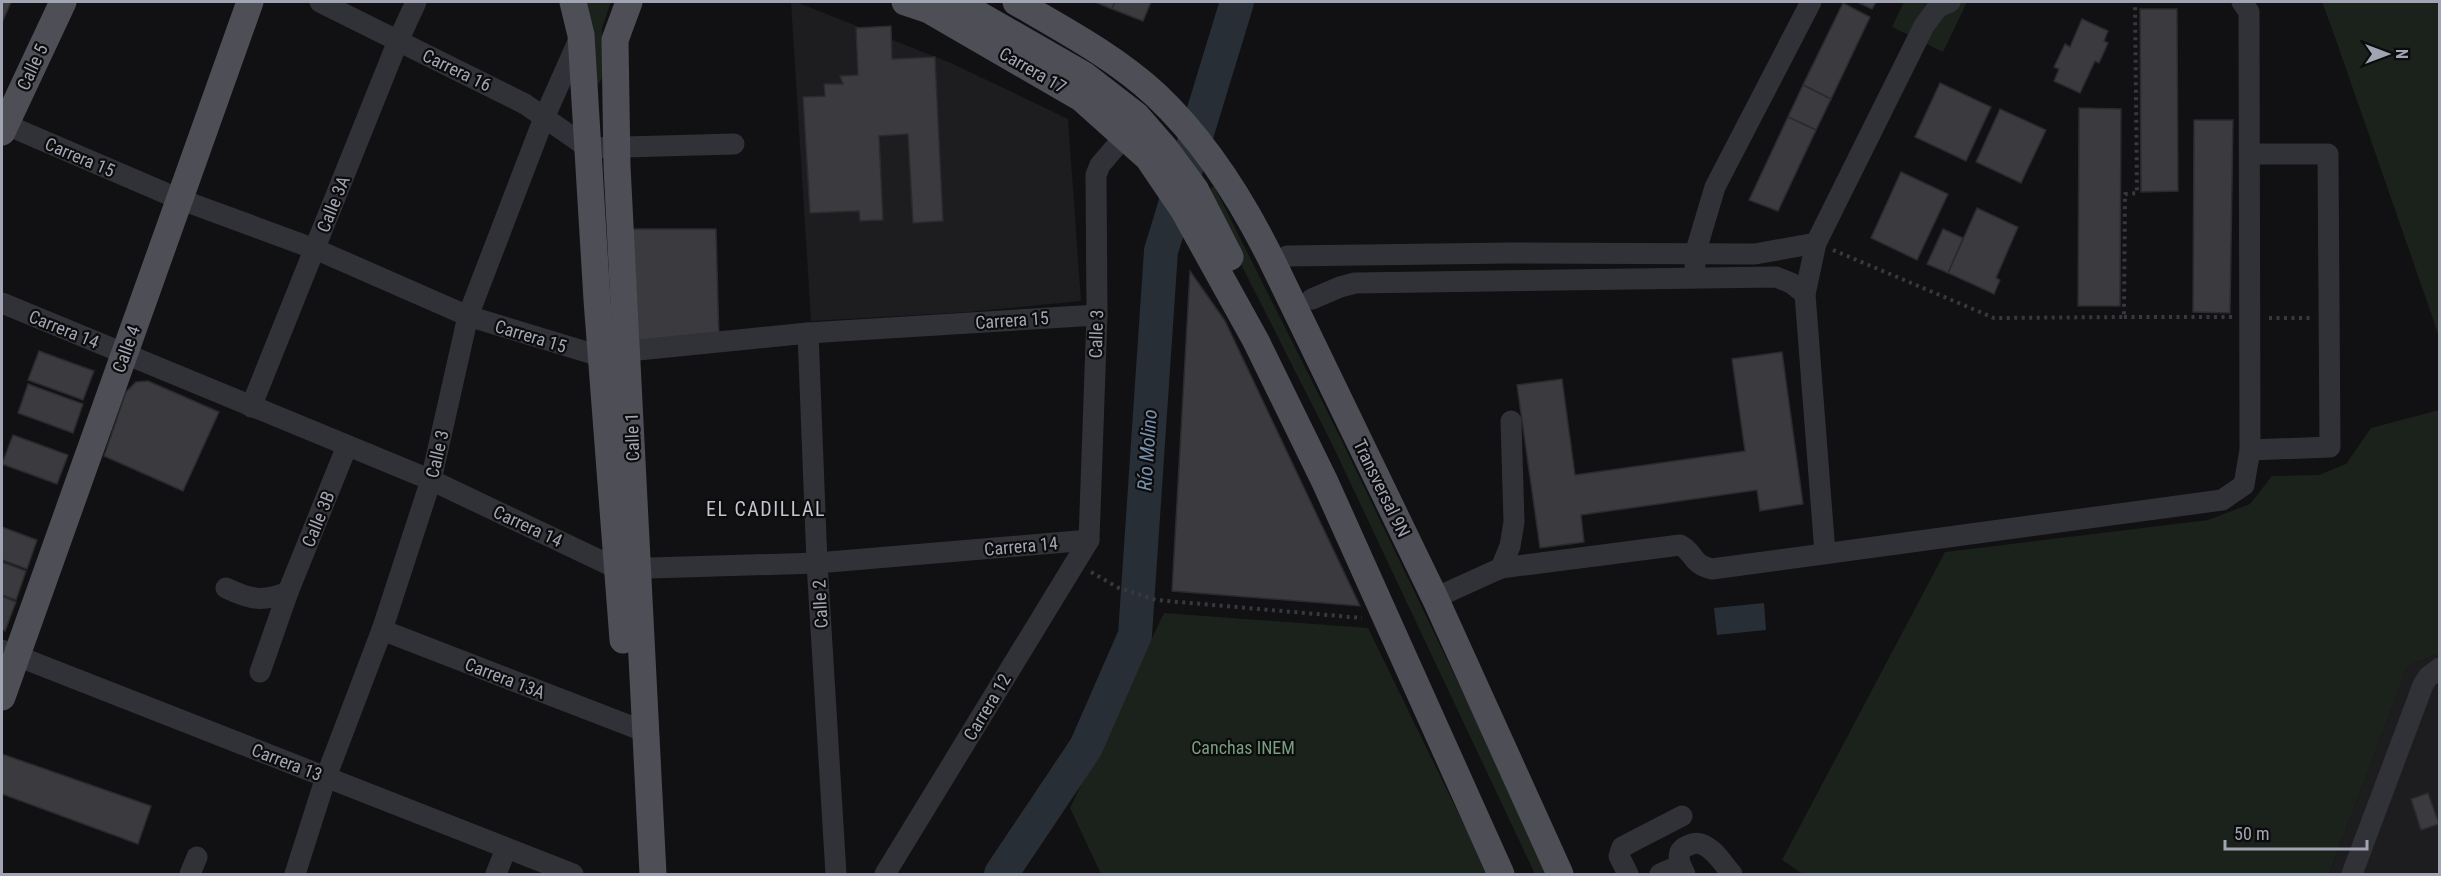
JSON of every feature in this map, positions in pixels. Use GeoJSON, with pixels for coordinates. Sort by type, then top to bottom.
{"type":"FeatureCollection","features":[{"type":"Feature","properties":{"kind":"main road","name":"Calle 5"},"geometry":{"type":"LineString","coordinates":[[2,127],[63,2]]}},
{"type":"Feature","properties":{"kind":"main road","name":"Calle 4"},"geometry":{"type":"LineString","coordinates":[[2,697],[9,653],[124,354],[250,2]]}},
{"type":"Feature","properties":{"kind":"main road","name":"Calle 1"},"geometry":{"type":"LineString","coordinates":[[573,2],[581,35],[588,148],[615,354],[637,729],[638,874]]}},
{"type":"Feature","properties":{"kind":"main road","name":"Calle 1"},"geometry":{"type":"LineString","coordinates":[[615,354],[621,272],[615,40],[629,2]]}},
{"type":"Feature","properties":{"kind":"main road","name":"Carrera 17"},"geometry":{"type":"LineString","coordinates":[[905,2],[929,10],[1082,98],[1124,137],[1156,153]]}},
{"type":"Feature","properties":{"kind":"main road","name":"Carrera 17"},"geometry":{"type":"LineString","coordinates":[[957,2],[1084,75],[1137,116],[1156,153]]}},
{"type":"Feature","properties":{"kind":"main road","name":"Transversal 9N"},"geometry":{"type":"LineString","coordinates":[[1016,2],[1104,54],[1156,96],[1214,162],[1261,238],[1442,594],[1560,874]]}},
{"type":"Feature","properties":{"kind":"main road","name":"Transversal 9N"},"geometry":{"type":"LineString","coordinates":[[1156,153],[1190,200],[1281,357],[1519,874]]}},
{"type":"Feature","properties":{"kind":"main road"},"geometry":{"type":"LineString","coordinates":[[1214,162],[1249,184],[1312,299],[1442,594],[1578,874]]}},
{"type":"Feature","properties":{"kind":"main road","name":"Transversal 9N"},"geometry":{"type":"LineString","coordinates":[[1190,200],[1324,482],[1501,874]]}},
{"type":"Feature","properties":{"kind":"main road"},"geometry":{"type":"LineString","coordinates":[[1321,446],[1324,482]]}},
{"type":"Feature","properties":{"kind":"main road","name":"Calle 1"},"geometry":{"type":"LineString","coordinates":[[637,729],[653,874]]}},
{"type":"Feature","properties":{"kind":"street","name":"Carrera 16"},"geometry":{"type":"LineString","coordinates":[[320,2],[525,104],[588,148]]}},
{"type":"Feature","properties":{"kind":"street","name":"Calle 3A"},"geometry":{"type":"LineString","coordinates":[[252,407],[398,41],[416,2]]}},
{"type":"Feature","properties":{"kind":"street"},"geometry":{"type":"LineString","coordinates":[[1695,278],[1695,254],[1715,187],[1811,2]]}},
{"type":"Feature","properties":{"kind":"street"},"geometry":{"type":"LineString","coordinates":[[1442,594],[1501,568],[1680,545],[1686,548],[1696,563],[1712,569],[2222,501],[2244,485],[2250,450],[2250,154],[2249,12],[2242,2]]}},
{"type":"Feature","properties":{"kind":"street"},"geometry":{"type":"LineString","coordinates":[[1826,553],[1805,294],[1816,243],[1924,26],[1939,4]]}},
{"type":"Feature","properties":{"kind":"street","name":"Calle 3"},"geometry":{"type":"LineString","coordinates":[[295,874],[326,777],[382,630],[431,480],[468,316],[544,118],[581,35]]}},
{"type":"Feature","properties":{"kind":"street","name":"Carrera 15"},"geometry":{"type":"LineString","coordinates":[[2,127],[179,198],[315,249],[468,316],[615,354],[808,333],[1097,315]]}},
{"type":"Feature","properties":{"kind":"street","name":"Calle 3"},"geometry":{"type":"LineString","coordinates":[[1089,540],[1097,315],[1096,175],[1100,165],[1124,137]]}},
{"type":"Feature","properties":{"kind":"street"},"geometry":{"type":"LineString","coordinates":[[588,148],[734,144]]}},
{"type":"Feature","properties":{"kind":"street"},"geometry":{"type":"LineString","coordinates":[[2250,154],[2328,154],[2330,447],[2250,450]]}},
{"type":"Feature","properties":{"kind":"street"},"geometry":{"type":"LineString","coordinates":[[1287,256],[1510,253],[1755,254],[1816,243]]}},
{"type":"Feature","properties":{"kind":"street"},"geometry":{"type":"LineString","coordinates":[[1312,299],[1340,287],[1355,284],[1776,277],[1791,283],[1805,294]]}},
{"type":"Feature","properties":{"kind":"street","name":"Carrera 14"},"geometry":{"type":"LineString","coordinates":[[2,303],[431,480],[628,569],[817,563],[1089,540]]}},
{"type":"Feature","properties":{"kind":"street","name":"Calle 2"},"geometry":{"type":"LineString","coordinates":[[808,333],[817,563],[836,874]]}},
{"type":"Feature","properties":{"kind":"street"},"geometry":{"type":"LineString","coordinates":[[1501,568],[1510,546],[1514,522],[1511,421]]}},
{"type":"Feature","properties":{"kind":"street","name":"Calle 3B"},"geometry":{"type":"LineString","coordinates":[[260,672],[288,592],[347,446]]}},
{"type":"Feature","properties":{"kind":"street","name":"Carrera 12"},"geometry":{"type":"LineString","coordinates":[[885,874],[1089,540]]}},
{"type":"Feature","properties":{"kind":"street"},"geometry":{"type":"LineString","coordinates":[[226,588],[240,595],[270,599],[288,592]]}},
{"type":"Feature","properties":{"kind":"street","name":"Carrera 13A"},"geometry":{"type":"LineString","coordinates":[[382,630],[637,729]]}},
{"type":"Feature","properties":{"kind":"street","name":"Carrera 13"},"geometry":{"type":"LineString","coordinates":[[9,653],[573,874]]}},
{"type":"Feature","properties":{"kind":"street"},"geometry":{"type":"LineString","coordinates":[[2352,874],[2423,685],[2428,677],[2439,668]]}},
{"type":"Feature","properties":{"kind":"street"},"geometry":{"type":"LineString","coordinates":[[1628,874],[1618,855],[1622,847],[1682,816]]}},
{"type":"Feature","properties":{"kind":"street"},"geometry":{"type":"LineString","coordinates":[[1660,874],[1683,870],[1679,854],[1682,848],[1692,843],[1701,844],[1712,851],[1732,874]]}},
{"type":"Feature","properties":{"kind":"street"},"geometry":{"type":"LineString","coordinates":[[496,874],[506,849]]}},
{"type":"Feature","properties":{"kind":"path"},"geometry":{"type":"LineString","coordinates":[[2124,317],[2125,194],[2137,194],[2135,2]]}},
{"type":"Feature","properties":{"kind":"path"},"geometry":{"type":"LineString","coordinates":[[1816,243],[1994,318],[2329,317]]}},
{"type":"Feature","properties":{"kind":"path"},"geometry":{"type":"LineString","coordinates":[[1076,562],[1119,588],[1156,600],[1386,620]]}},
{"type":"Feature","properties":{"kind":"shaded area"},"geometry":{"type":"Polygon","coordinates":[[[791,2],[951,63],[1068,119],[1081,301],[969,312],[811,321],[791,2]]]}},
{"type":"Feature","properties":{"kind":"shaded area"},"geometry":{"type":"Polygon","coordinates":[[[1764,603],[1766,630],[1717,635],[1714,608],[1764,603]]]}},
{"type":"Feature","properties":{"kind":"shaded area"},"geometry":{"type":"Polygon","coordinates":[[[2439,653],[2439,874],[2329,874],[2408,666],[2439,653]]]}},
{"type":"Feature","properties":{"kind":"green space"},"geometry":{"type":"Polygon","coordinates":[[[581,2],[611,2],[602,28],[602,78],[597,86],[581,2]]]}},
{"type":"Feature","properties":{"kind":"green space"},"geometry":{"type":"Polygon","coordinates":[[[1904,2],[1967,2],[1943,52],[1892,27],[1904,2]]]}},
{"type":"Feature","properties":{"kind":"green space"},"geometry":{"type":"Polygon","coordinates":[[[2322,2],[2439,2],[2439,336],[2335,37],[2322,2]]]}},
{"type":"Feature","properties":{"kind":"green space"},"geometry":{"type":"Polygon","coordinates":[[[1214,186],[1342,441],[1550,874],[1535,874],[1332,444],[1205,193],[1214,186]]]}},
{"type":"Feature","properties":{"kind":"green space"},"geometry":{"type":"Polygon","coordinates":[[[2439,410],[2439,653],[2408,666],[2329,874],[1803,874],[1782,860],[1945,552],[2208,520],[2250,504],[2272,476],[2319,475],[2346,464],[2371,428],[2439,410]]]}},
{"type":"Feature","properties":{"kind":"green space","name":"Canchas INEM"},"geometry":{"type":"Polygon","coordinates":[[[1164,613],[1368,628],[1488,874],[1101,874],[1070,808],[1164,613]]]}},
{"type":"Feature","properties":{"kind":"building"},"geometry":{"type":"Polygon","coordinates":[[[2,2],[11,2],[2,23],[2,2]]]}},
{"type":"Feature","properties":{"kind":"building"},"geometry":{"type":"Polygon","coordinates":[[[1095,2],[1115,2],[1112,9],[1095,2]]]}},
{"type":"Feature","properties":{"kind":"building"},"geometry":{"type":"Polygon","coordinates":[[[1115,2],[1151,2],[1143,21],[1112,9],[1115,2]]]}},
{"type":"Feature","properties":{"kind":"building"},"geometry":{"type":"Polygon","coordinates":[[[1857,2],[1876,2],[1872,9],[1857,2]]]}},
{"type":"Feature","properties":{"kind":"building"},"geometry":{"type":"Polygon","coordinates":[[[1843,3],[1870,17],[1831,99],[1803,85],[1843,3]]]}},
{"type":"Feature","properties":{"kind":"building"},"geometry":{"type":"Polygon","coordinates":[[[2140,9],[2177,9],[2178,191],[2141,192],[2140,9]]]}},
{"type":"Feature","properties":{"kind":"building"},"geometry":{"type":"Polygon","coordinates":[[[2082,19],[2108,31],[2104,41],[2108,43],[2099,63],[2095,61],[2080,93],[2054,81],[2059,69],[2054,67],[2065,44],[2070,47],[2082,19]]]}},
{"type":"Feature","properties":{"kind":"building"},"geometry":{"type":"Polygon","coordinates":[[[891,26],[892,59],[935,57],[943,221],[913,223],[908,134],[879,136],[883,220],[860,221],[859,211],[810,213],[803,97],[825,96],[824,84],[843,84],[840,76],[858,75],[856,28],[891,26]]]}},
{"type":"Feature","properties":{"kind":"building"},"geometry":{"type":"Polygon","coordinates":[[[1940,83],[1991,107],[1966,161],[1915,137],[1940,83]]]}},
{"type":"Feature","properties":{"kind":"building"},"geometry":{"type":"Polygon","coordinates":[[[1803,85],[1831,99],[1816,130],[1788,117],[1803,85]]]}},
{"type":"Feature","properties":{"kind":"building"},"geometry":{"type":"Polygon","coordinates":[[[2079,108],[2121,109],[2120,306],[2078,306],[2079,108]]]}},
{"type":"Feature","properties":{"kind":"building"},"geometry":{"type":"Polygon","coordinates":[[[2000,109],[2046,130],[2021,183],[1976,162],[2000,109]]]}},
{"type":"Feature","properties":{"kind":"building"},"geometry":{"type":"Polygon","coordinates":[[[1788,117],[1816,130],[1778,211],[1749,200],[1788,117]]]}},
{"type":"Feature","properties":{"kind":"building"},"geometry":{"type":"Polygon","coordinates":[[[2194,120],[2233,120],[2230,313],[2193,312],[2194,120]]]}},
{"type":"Feature","properties":{"kind":"building"},"geometry":{"type":"Polygon","coordinates":[[[1901,172],[1948,194],[1917,260],[1871,238],[1901,172]]]}},
{"type":"Feature","properties":{"kind":"building"},"geometry":{"type":"Polygon","coordinates":[[[1977,208],[2018,227],[1996,278],[2000,280],[1994,294],[1948,273],[1977,208]]]}},
{"type":"Feature","properties":{"kind":"building"},"geometry":{"type":"Polygon","coordinates":[[[632,229],[716,229],[719,339],[639,344],[632,229]]]}},
{"type":"Feature","properties":{"kind":"building"},"geometry":{"type":"Polygon","coordinates":[[[1943,229],[1963,238],[1948,273],[1927,264],[1943,229]]]}},
{"type":"Feature","properties":{"kind":"building"},"geometry":{"type":"Polygon","coordinates":[[[1190,271],[1225,321],[1360,606],[1172,591],[1190,271]]]}},
{"type":"Feature","properties":{"kind":"building"},"geometry":{"type":"Polygon","coordinates":[[[39,351],[94,371],[83,400],[28,380],[39,351]]]}},
{"type":"Feature","properties":{"kind":"building"},"geometry":{"type":"Polygon","coordinates":[[[1782,352],[1803,504],[1760,511],[1757,490],[1581,515],[1584,542],[1540,548],[1517,385],[1562,379],[1575,475],[1745,451],[1732,359],[1782,352]]]}},
{"type":"Feature","properties":{"kind":"building"},"geometry":{"type":"Polygon","coordinates":[[[148,381],[219,412],[183,491],[104,456],[126,392],[136,382],[148,381]]]}},
{"type":"Feature","properties":{"kind":"building"},"geometry":{"type":"Polygon","coordinates":[[[28,384],[83,404],[73,433],[18,413],[28,384]]]}},
{"type":"Feature","properties":{"kind":"building"},"geometry":{"type":"Polygon","coordinates":[[[13,435],[68,455],[57,484],[2,464],[13,435]]]}},
{"type":"Feature","properties":{"kind":"building"},"geometry":{"type":"Polygon","coordinates":[[[2,527],[37,540],[27,569],[2,560],[2,527]]]}},
{"type":"Feature","properties":{"kind":"building"},"geometry":{"type":"Polygon","coordinates":[[[2,562],[26,571],[16,600],[2,595],[2,562]]]}},
{"type":"Feature","properties":{"kind":"building"},"geometry":{"type":"Polygon","coordinates":[[[2,596],[16,602],[5,631],[2,629],[2,596]]]}},
{"type":"Feature","properties":{"kind":"building"},"geometry":{"type":"Polygon","coordinates":[[[2,754],[151,806],[138,844],[2,794],[2,754]]]}},
{"type":"Feature","properties":{"kind":"building"},"geometry":{"type":"Polygon","coordinates":[[[2428,793],[2439,824],[2421,830],[2411,799],[2428,793]]]}},
{"type":"Feature","properties":{"kind":"waterway","name":"Río Molino"},"geometry":{"type":"LineString","coordinates":[[1001,874],[1086,747],[1135,635],[1161,251],[1237,2]]}},
{"type":"Feature","properties":{"kind":"district","name":"EL CADILLAL"},"geometry":{"type":"Point","coordinates":[766,509]}}]}
